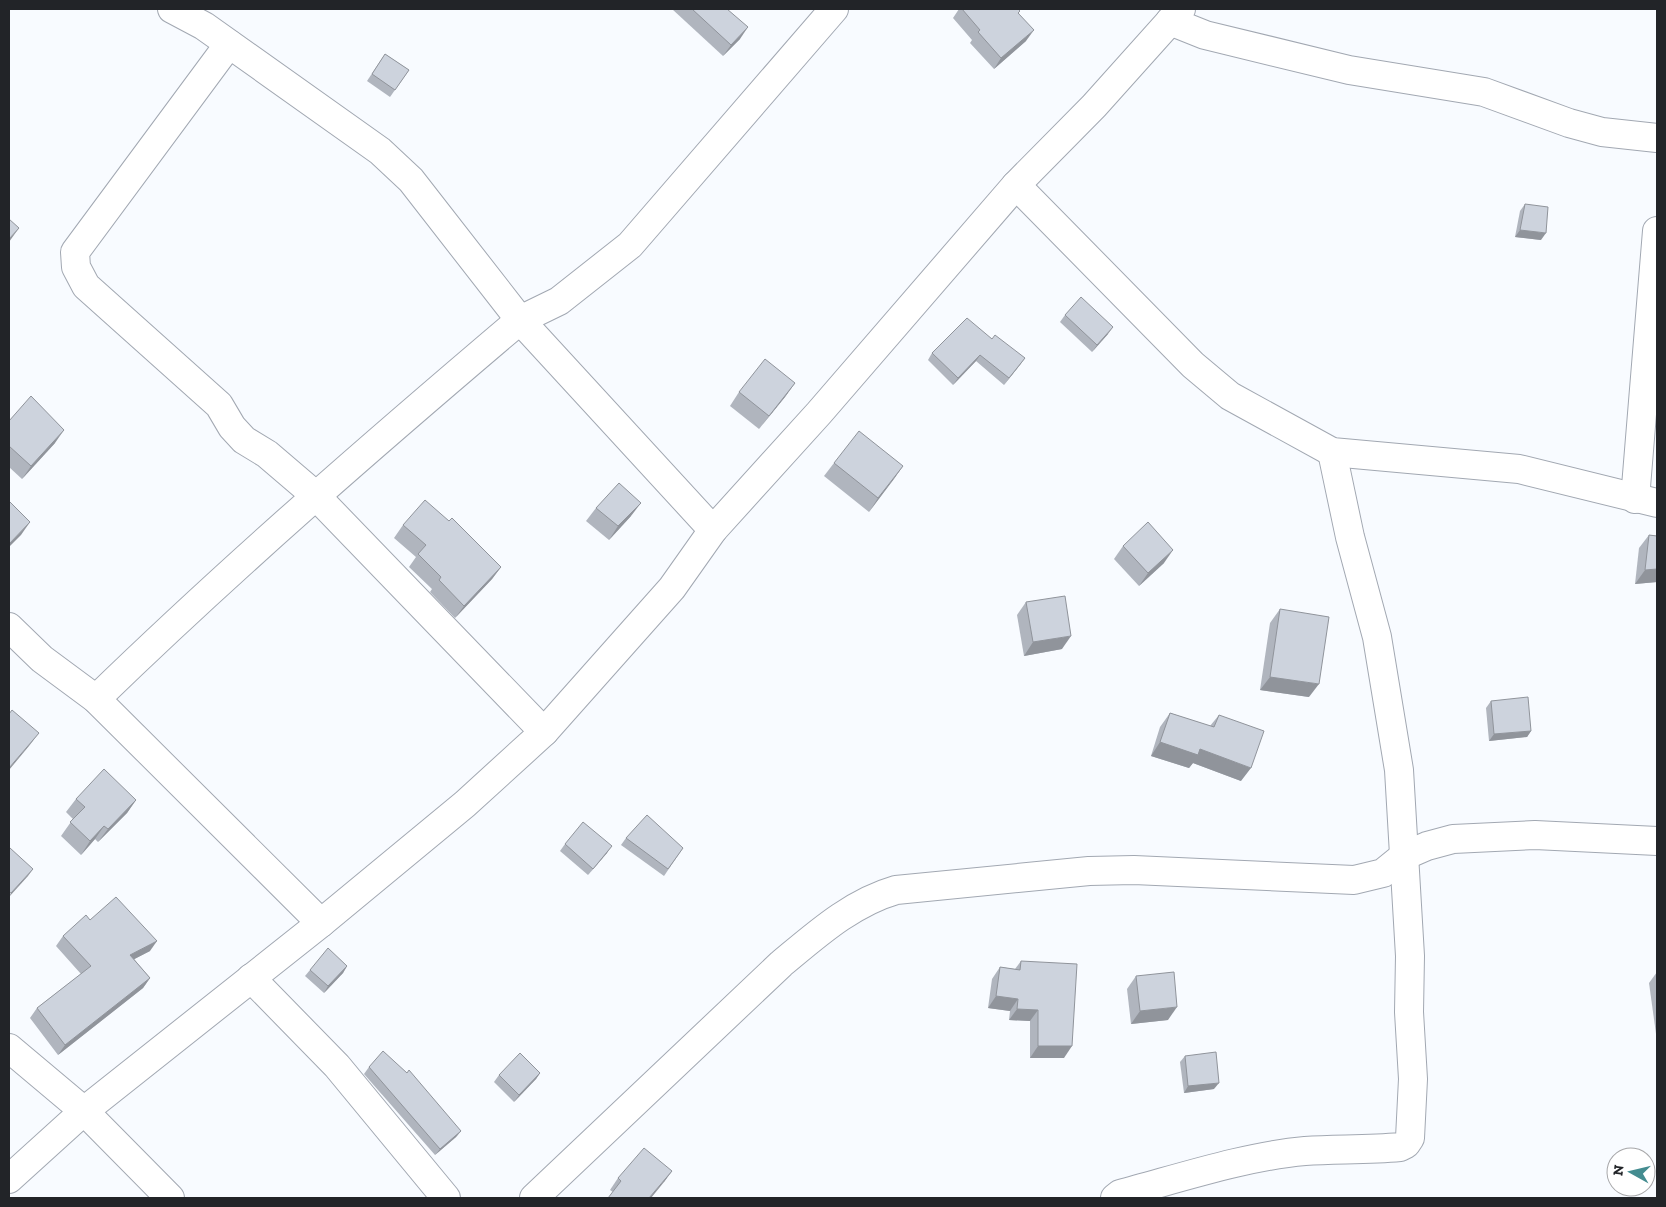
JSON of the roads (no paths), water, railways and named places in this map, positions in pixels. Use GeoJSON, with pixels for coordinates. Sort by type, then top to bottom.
{"type":"FeatureCollection","features":[{"type":"Feature","properties":{"kind":"street"},"geometry":{"type":"LineString","coordinates":[[172,9],[209,17],[229,44],[380,151],[411,180],[520,320],[713,530]]}},
{"type":"Feature","properties":{"kind":"street"},"geometry":{"type":"LineString","coordinates":[[96,699],[183,614],[314,495],[520,320],[559,301],[630,244],[834,9]]}},
{"type":"Feature","properties":{"kind":"street"},"geometry":{"type":"LineString","coordinates":[[9,1179],[84,1111],[321,923],[465,804],[544,732],[672,588],[713,530],[819,413],[1016,185],[1094,106],[1175,15],[1205,35],[1341,68],[1484,92],[1569,124],[1602,132],[1657,138]]}},
{"type":"Feature","properties":{"kind":"street"},"geometry":{"type":"LineString","coordinates":[[229,44],[75,252],[76,267],[86,286],[219,405],[232,427],[244,440],[267,454],[314,495],[544,732]]}},
{"type":"Feature","properties":{"kind":"street"},"geometry":{"type":"LineString","coordinates":[[1016,185],[1193,365],[1230,396],[1332,452],[1519,469],[1646,501],[1657,232]]}},
{"type":"Feature","properties":{"kind":"street"},"geometry":{"type":"LineString","coordinates":[[1115,1198],[1120,1194],[1165,1182],[1304,1152],[1389,1148],[1406,1144],[1412,1127],[1413,1079],[1409,1012],[1410,956],[1399,770],[1377,637],[1350,537],[1332,452]]}},
{"type":"Feature","properties":{"kind":"street"},"geometry":{"type":"LineString","coordinates":[[9,627],[42,658],[96,699],[321,923]]}},
{"type":"Feature","properties":{"kind":"street"},"geometry":{"type":"LineString","coordinates":[[534,1198],[781,964],[853,909],[877,896],[896,890],[1125,870],[1354,880],[1383,873],[1404,856],[1427,846],[1453,839],[1535,835],[1657,841]]}},
{"type":"Feature","properties":{"kind":"street"},"geometry":{"type":"LineString","coordinates":[[252,978],[337,1066],[446,1198]]}},
{"type":"Feature","properties":{"kind":"street"},"geometry":{"type":"LineString","coordinates":[[9,1048],[84,1111],[170,1198]]}}]}
